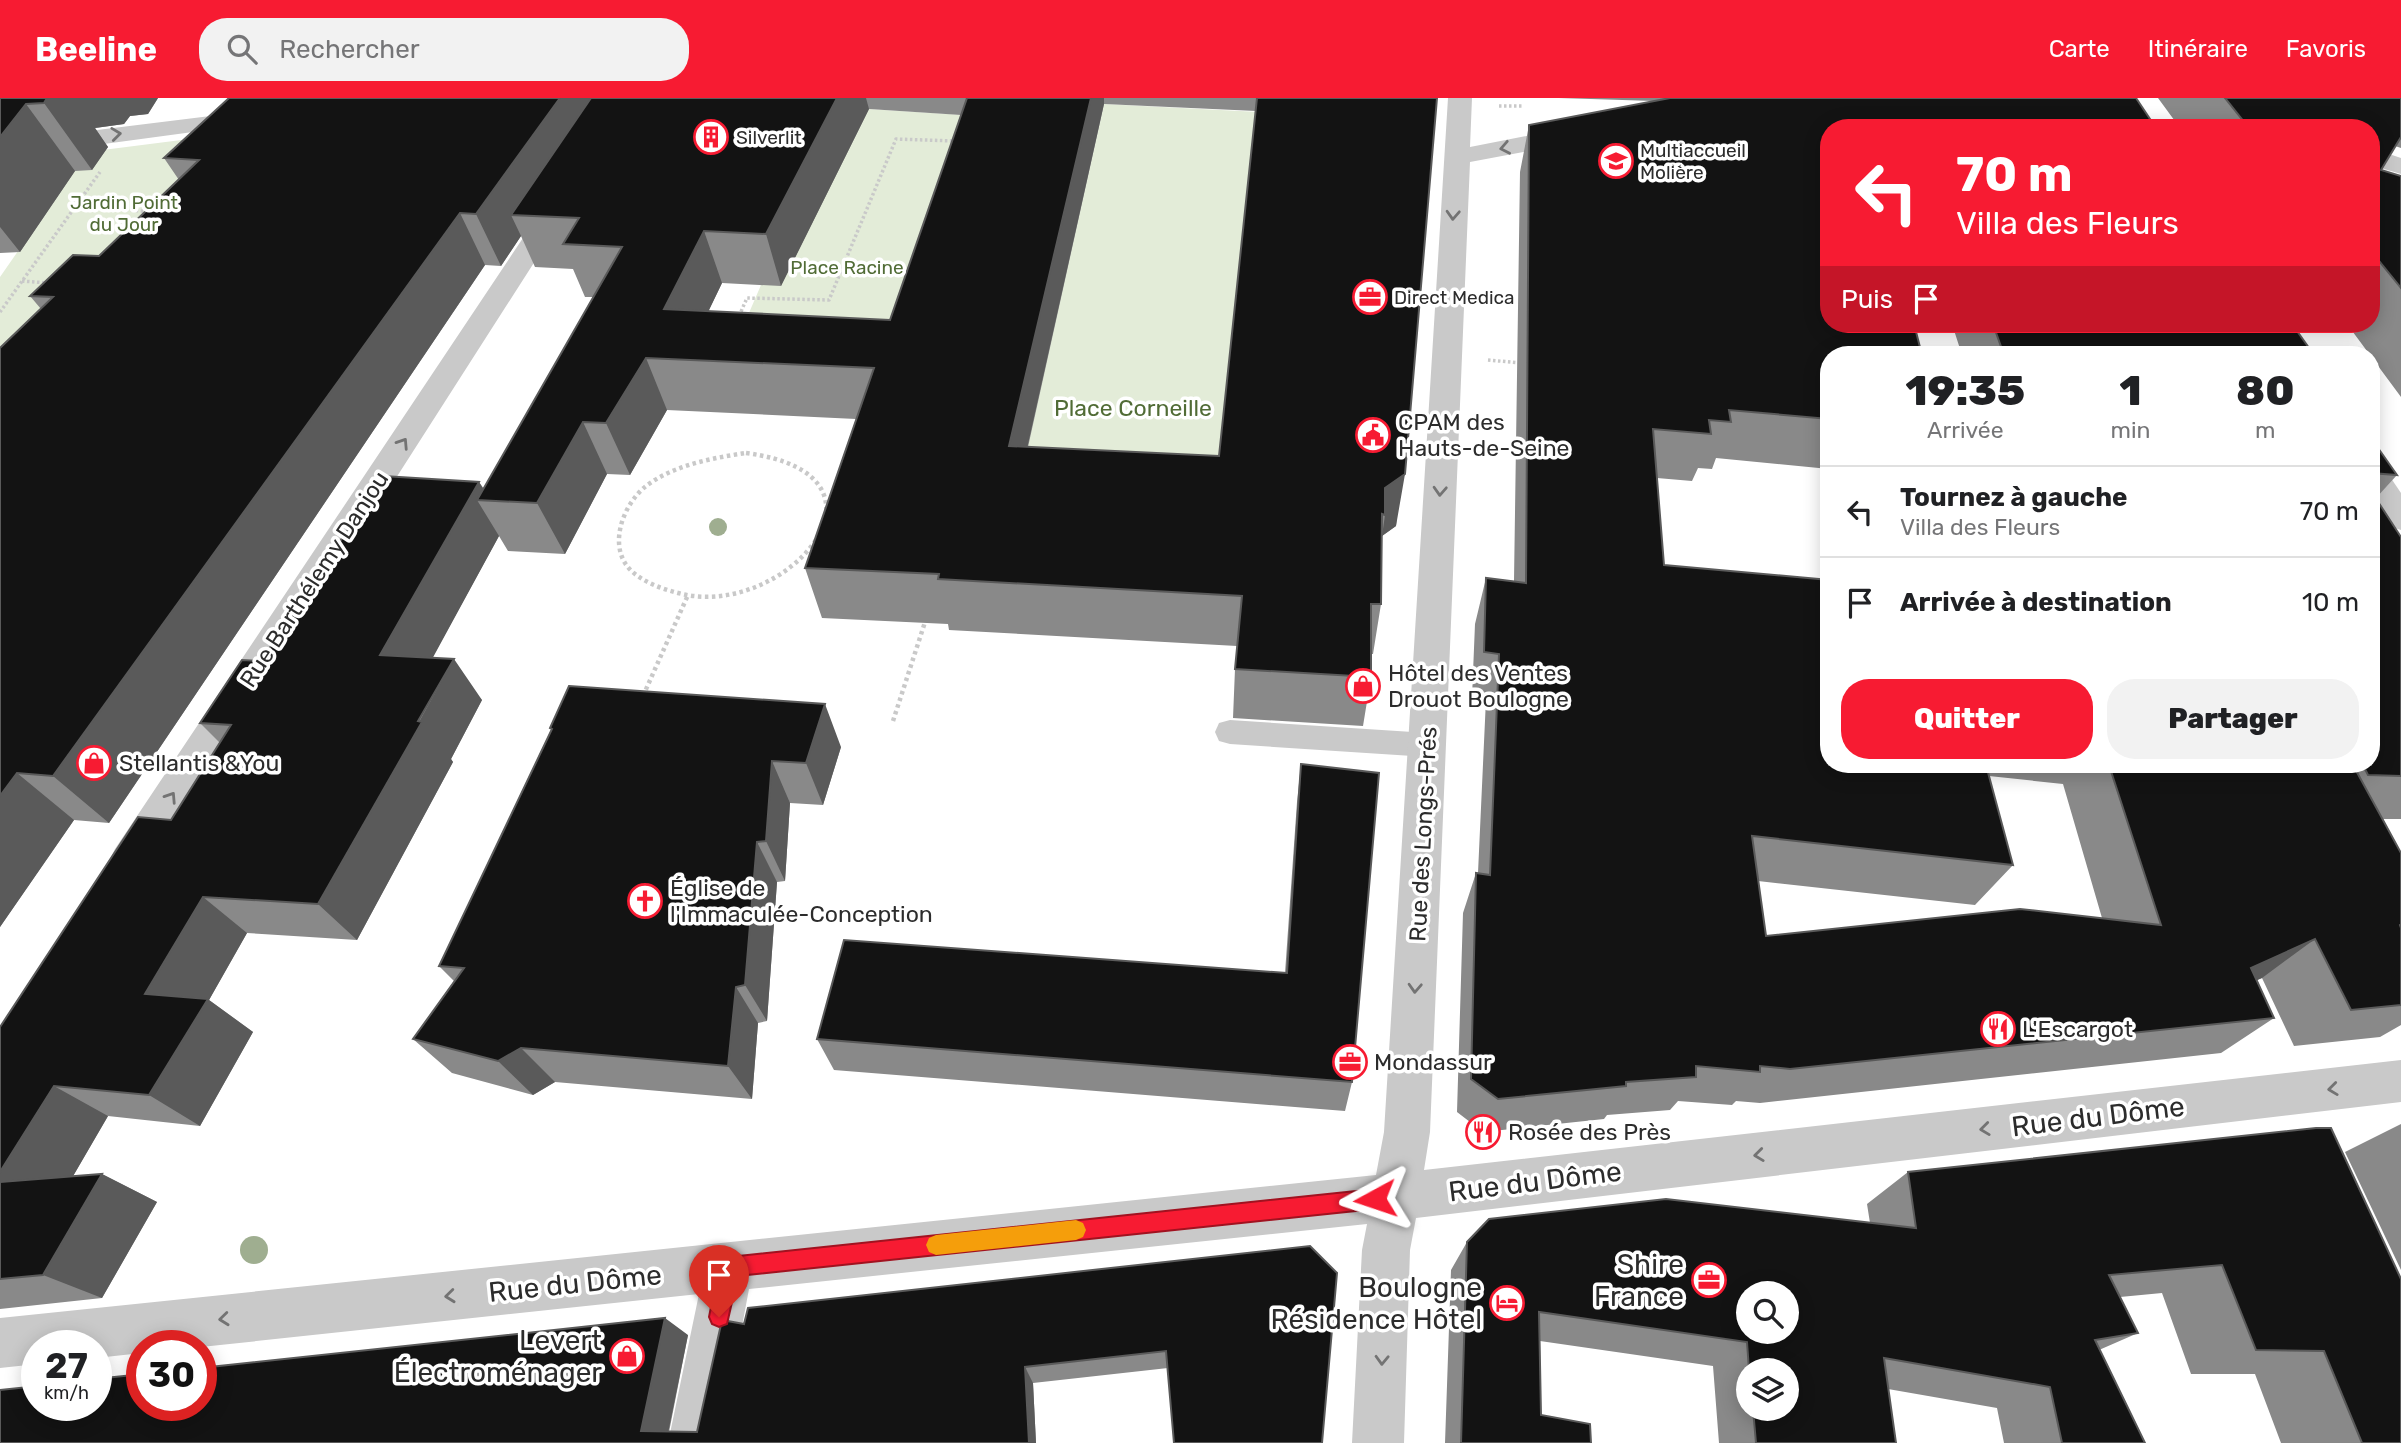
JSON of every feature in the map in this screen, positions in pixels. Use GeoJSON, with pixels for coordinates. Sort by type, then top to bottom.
{"type":"FeatureCollection","features":[{"type":"Feature","properties":{"kind":"street","name":"Rue des Longs-Prés"},"geometry":{"type":"LineString","coordinates":[[1378,1443],[1386,1250],[1407,1132],[1460,98]]}},
{"type":"Feature","properties":{"kind":"street"},"geometry":{"type":"LineString","coordinates":[[0,149],[269,116]]}},
{"type":"Feature","properties":{"kind":"street"},"geometry":{"type":"LineString","coordinates":[[1456,157],[1597,130]]}},
{"type":"Feature","properties":{"kind":"street"},"geometry":{"type":"LineString","coordinates":[[2380,159],[2401,166]]}},
{"type":"Feature","properties":{"kind":"street","name":"Rue Barthélemy Danjou"},"geometry":{"type":"LineString","coordinates":[[113,886],[575,179]]}},
{"type":"Feature","properties":{"kind":"street"},"geometry":{"type":"LineString","coordinates":[[2380,486],[2401,518]]}},
{"type":"Feature","properties":{"kind":"street","name":"Rue du Dôme"},"geometry":{"type":"LineString","coordinates":[[0,1343],[1395,1197],[2401,1081]]}},
{"type":"Feature","properties":{"kind":"street"},"geometry":{"type":"LineString","coordinates":[[694,1443],[729,1267]]}},
{"type":"Feature","properties":{"kind":"lane"},"geometry":{"type":"LineString","coordinates":[[1230,732],[1428,745]]}},
{"type":"Feature","properties":{"kind":"path"},"geometry":{"type":"LineString","coordinates":[[0,312],[126,133]]}},
{"type":"Feature","properties":{"kind":"path"},"geometry":{"type":"LineString","coordinates":[[738,318],[747,298],[829,300],[896,139],[956,141]]}},
{"type":"Feature","properties":{"kind":"path"},"geometry":{"type":"LineString","coordinates":[[76,205],[163,214]]}},
{"type":"Feature","properties":{"kind":"path"},"geometry":{"type":"LineString","coordinates":[[22,281],[48,283]]}},
{"type":"Feature","properties":{"kind":"path"},"geometry":{"type":"LineString","coordinates":[[1447,356],[1530,363]]}},
{"type":"Feature","properties":{"kind":"path"},"geometry":{"type":"LineString","coordinates":[[746,453],[776,457],[801,467],[819,483],[827,503],[825,526],[811,549],[788,570],[758,586],[734,592],[688,595],[656,588],[632,572],[620,551],[619,528],[630,504],[651,483],[680,466],[712,456],[746,453]]}},
{"type":"Feature","properties":{"kind":"path"},"geometry":{"type":"LineString","coordinates":[[640,703],[688,595]]}},
{"type":"Feature","properties":{"kind":"path"},"geometry":{"type":"LineString","coordinates":[[893,721],[927,615]]}},
{"type":"Feature","properties":{"kind":"green space","name":"Place Corneille"},"geometry":{"type":"Polygon","coordinates":[[[1104,104],[1259,112],[1218,508],[1016,498],[1104,104]]]}},
{"type":"Feature","properties":{"kind":"green space","name":"Place Racine"},"geometry":{"type":"Polygon","coordinates":[[[868,109],[964,115],[888,353],[727,364],[761,285],[868,109]]]}},
{"type":"Feature","properties":{"kind":"green space","name":"Jardin Point du Jour"},"geometry":{"type":"Polygon","coordinates":[[[307,124],[0,424],[0,277],[87,152],[307,124]]]}},
{"type":"Feature","properties":{"kind":"building"},"geometry":{"type":"Polygon","coordinates":[[[0,98],[47,98],[44,103],[26,104],[0,137],[0,98]]]}},
{"type":"Feature","properties":{"kind":"building"},"geometry":{"type":"Polygon","coordinates":[[[229,98],[560,98],[476,214],[460,213],[53,776],[17,773],[0,796],[0,348],[53,297],[30,296],[73,255],[99,256],[199,160],[164,158],[229,98]]]}},
{"type":"Feature","properties":{"kind":"building"},"geometry":{"type":"Polygon","coordinates":[[[591,98],[837,98],[766,234],[704,231],[664,309],[890,320],[967,98],[1091,98],[1009,446],[1219,456],[1257,98],[1437,98],[1405,474],[1385,488],[1385,515],[1382,514],[1381,604],[1371,604],[1371,677],[1235,669],[1242,596],[938,579],[939,574],[805,568],[874,368],[646,358],[606,423],[583,422],[537,503],[477,500],[622,247],[563,244],[579,218],[511,215],[591,98]]]}},
{"type":"Feature","properties":{"kind":"building"},"geometry":{"type":"Polygon","coordinates":[[[1670,98],[2136,98],[2150,119],[1820,119],[1820,333],[1916,333],[1920,346],[1820,346],[1820,418],[1729,410],[1731,422],[1709,420],[1711,434],[1653,429],[1664,565],[1820,579],[1820,773],[1988,773],[2013,865],[1752,836],[1766,936],[2020,909],[2161,925],[2112,773],[2357,773],[2401,853],[2401,1005],[2351,1010],[2315,939],[2251,968],[2274,1018],[1790,1069],[1760,1066],[1760,1072],[1696,1066],[1696,1077],[1626,1082],[1626,1086],[1498,1099],[1471,1079],[1476,873],[1490,875],[1499,654],[1484,652],[1486,578],[1526,583],[1529,125],[1670,98]]]}},
{"type":"Feature","properties":{"kind":"building"},"geometry":{"type":"Polygon","coordinates":[[[2225,98],[2401,98],[2401,137],[2381,170],[2401,176],[2401,288],[2380,262],[2380,119],[2242,119],[2225,98]]]}},
{"type":"Feature","properties":{"kind":"building"},"geometry":{"type":"Polygon","coordinates":[[[1996,333],[2298,333],[2308,346],[2001,346],[1996,333]]]}},
{"type":"Feature","properties":{"kind":"building"},"geometry":{"type":"Polygon","coordinates":[[[2380,451],[2397,475],[2380,474],[2380,451]]]}},
{"type":"Feature","properties":{"kind":"building"},"geometry":{"type":"Polygon","coordinates":[[[383,476],[479,482],[380,655],[454,659],[418,721],[422,722],[318,904],[203,897],[145,994],[208,999],[149,1095],[54,1086],[0,1172],[0,1027],[138,817],[171,820],[231,725],[200,723],[242,660],[261,661],[383,476]]]}},
{"type":"Feature","properties":{"kind":"building"},"geometry":{"type":"Polygon","coordinates":[[[2380,505],[2401,537],[2401,776],[2367,773],[2380,773],[2380,505]]]}},
{"type":"Feature","properties":{"kind":"building","name":"Église de l'Immaculée-Conception"},"geometry":{"type":"Polygon","coordinates":[[[569,686],[825,704],[806,763],[772,761],[766,841],[757,842],[745,985],[736,987],[728,1066],[521,1048],[498,1061],[413,1039],[464,968],[439,966],[552,729],[550,728],[569,686]]]}},
{"type":"Feature","properties":{"kind":"building"},"geometry":{"type":"Polygon","coordinates":[[[1301,764],[1379,773],[1352,1082],[817,1039],[844,940],[1287,973],[1301,764]]]}},
{"type":"Feature","properties":{"kind":"building"},"geometry":{"type":"Polygon","coordinates":[[[2331,1128],[2401,1279],[2401,1443],[2362,1443],[2324,1351],[2256,1350],[2222,1265],[2109,1275],[2138,1333],[2095,1340],[2145,1443],[2062,1443],[2050,1387],[1884,1358],[1896,1443],[1756,1443],[1754,1421],[1799,1421],[1799,1358],[1748,1358],[1747,1344],[1799,1344],[1799,1281],[1736,1281],[1736,1340],[1539,1312],[1541,1415],[1590,1424],[1591,1443],[1461,1443],[1467,1242],[1489,1219],[1666,1199],[1916,1228],[1908,1172],[2331,1128]]]}},
{"type":"Feature","properties":{"kind":"building"},"geometry":{"type":"Polygon","coordinates":[[[102,1174],[43,1275],[0,1279],[0,1182],[102,1174]]]}},
{"type":"Feature","properties":{"kind":"building"},"geometry":{"type":"Polygon","coordinates":[[[1310,1246],[1337,1273],[1322,1443],[1174,1443],[1166,1351],[1025,1367],[1029,1443],[0,1443],[0,1390],[21,1388],[21,1421],[112,1421],[112,1377],[126,1376],[126,1421],[217,1421],[217,1366],[665,1318],[641,1431],[697,1432],[722,1320],[744,1324],[748,1308],[1310,1246]]]}},
{"type":"Feature","properties":{"kind":"slow traffic"},"geometry":{"type":"LineString","coordinates":[[936,1245],[1076,1230]]}},
{"type":"Feature","properties":{"kind":"place","name":"Silverlit"},"geometry":{"type":"Point","coordinates":[711,137]}},
{"type":"Feature","properties":{"kind":"place","name":"Multiaccueil Molière"},"geometry":{"type":"Point","coordinates":[1616,161]}},
{"type":"Feature","properties":{"kind":"place","name":"Direct Medica"},"geometry":{"type":"Point","coordinates":[1370,297]}},
{"type":"Feature","properties":{"kind":"place","name":"CPAM des Hauts-de-Seine"},"geometry":{"type":"Point","coordinates":[1373,435]}},
{"type":"Feature","properties":{"kind":"place","name":"Hôtel des Ventes Drouot Boulogne"},"geometry":{"type":"Point","coordinates":[1363,686]}},
{"type":"Feature","properties":{"kind":"place","name":"Stellantis &You"},"geometry":{"type":"Point","coordinates":[94,763]}},
{"type":"Feature","properties":{"kind":"place","name":"Église de l'Immaculée-Conception"},"geometry":{"type":"Point","coordinates":[645,901]}},
{"type":"Feature","properties":{"kind":"place","name":"L'Escargot"},"geometry":{"type":"Point","coordinates":[1998,1029]}},
{"type":"Feature","properties":{"kind":"place","name":"Mondassur"},"geometry":{"type":"Point","coordinates":[1350,1062]}},
{"type":"Feature","properties":{"kind":"place","name":"Rosée des Près"},"geometry":{"type":"Point","coordinates":[1483,1132]}},
{"type":"Feature","properties":{"kind":"place","name":"Shire France"},"geometry":{"type":"Point","coordinates":[1709,1280]}},
{"type":"Feature","properties":{"kind":"place","name":"Boulogne Résidence Hôtel"},"geometry":{"type":"Point","coordinates":[1507,1303]}},
{"type":"Feature","properties":{"kind":"place","name":"Levert Électroménager"},"geometry":{"type":"Point","coordinates":[627,1356]}},
{"type":"Feature","properties":{"kind":"route"},"geometry":{"type":"LineString","coordinates":[[719,1317],[729,1267],[1375,1199]]}}]}
